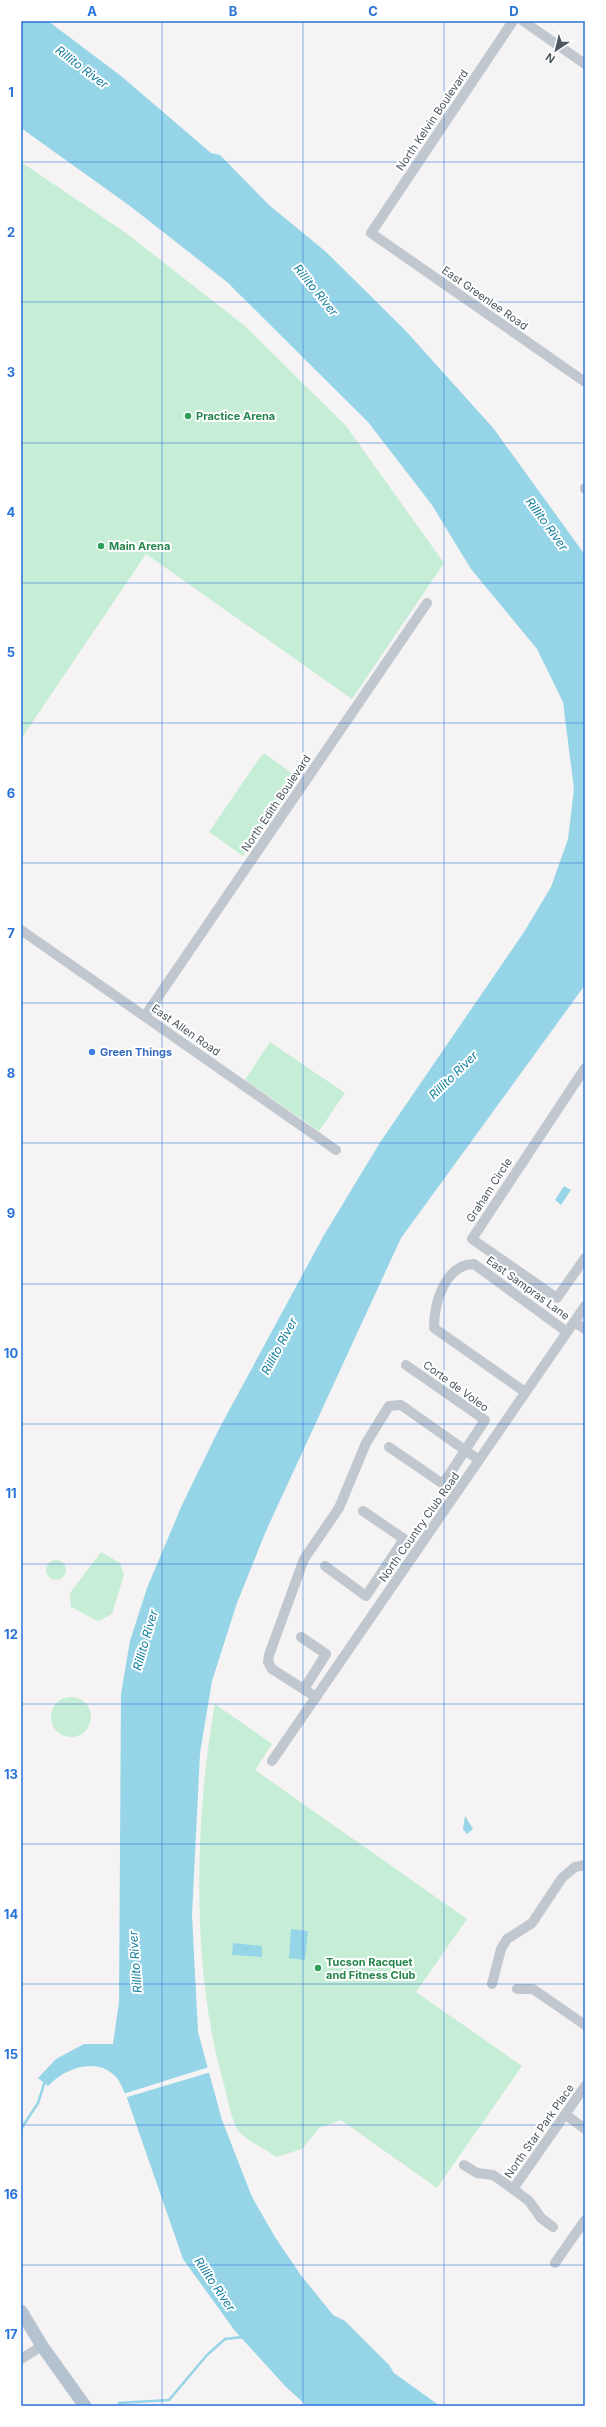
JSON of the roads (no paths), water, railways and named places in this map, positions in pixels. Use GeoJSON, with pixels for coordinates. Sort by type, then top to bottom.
{"type":"FeatureCollection","features":[{"type":"Feature","properties":{"kind":"main road"},"geometry":{"type":"LineString","coordinates":[[21,2311],[42,2346],[85,2406]]}},
{"type":"Feature","properties":{"kind":"street","name":"North Kelvin Boulevard"},"geometry":{"type":"LineString","coordinates":[[371,233],[512,21]]}},
{"type":"Feature","properties":{"kind":"street"},"geometry":{"type":"LineString","coordinates":[[523,21],[585,64]]}},
{"type":"Feature","properties":{"kind":"street","name":"East Greenlee Road"},"geometry":{"type":"LineString","coordinates":[[371,233],[585,381]]}},
{"type":"Feature","properties":{"kind":"street","name":"North Edith Boulevard"},"geometry":{"type":"LineString","coordinates":[[145,1016],[427,603]]}},
{"type":"Feature","properties":{"kind":"street","name":"East Allen Road"},"geometry":{"type":"LineString","coordinates":[[21,930],[336,1150]]}},
{"type":"Feature","properties":{"kind":"street","name":"Graham Circle"},"geometry":{"type":"LineString","coordinates":[[585,1068],[472,1239],[557,1298],[585,1258]]}},
{"type":"Feature","properties":{"kind":"street","name":"East Sampras Lane"},"geometry":{"type":"LineString","coordinates":[[525,1392],[434,1328],[434,1313],[438,1299],[452,1271],[462,1265],[474,1264],[567,1332]]}},
{"type":"Feature","properties":{"kind":"street","name":"North Country Club Road"},"geometry":{"type":"LineString","coordinates":[[272,1761],[585,1306]]}},
{"type":"Feature","properties":{"kind":"street"},"geometry":{"type":"LineString","coordinates":[[574,1322],[585,1329]]}},
{"type":"Feature","properties":{"kind":"street","name":"Corte de Voleo"},"geometry":{"type":"LineString","coordinates":[[406,1365],[485,1420],[465,1450]]}},
{"type":"Feature","properties":{"kind":"street"},"geometry":{"type":"LineString","coordinates":[[316,1697],[272,1669],[268,1662],[269,1655],[307,1553],[339,1508],[366,1443],[389,1406],[401,1405],[479,1460]]}},
{"type":"Feature","properties":{"kind":"street"},"geometry":{"type":"LineString","coordinates":[[389,1446],[443,1484],[465,1450]]}},
{"type":"Feature","properties":{"kind":"street"},"geometry":{"type":"LineString","coordinates":[[325,1566],[366,1596],[384,1570],[404,1539],[363,1511]]}},
{"type":"Feature","properties":{"kind":"street"},"geometry":{"type":"LineString","coordinates":[[384,1570],[397,1580]]}},
{"type":"Feature","properties":{"kind":"street"},"geometry":{"type":"LineString","coordinates":[[301,1637],[326,1654],[304,1690]]}},
{"type":"Feature","properties":{"kind":"street"},"geometry":{"type":"LineString","coordinates":[[492,1984],[501,1948],[506,1939],[532,1923],[562,1878],[574,1867],[585,1865]]}},
{"type":"Feature","properties":{"kind":"street"},"geometry":{"type":"LineString","coordinates":[[517,1989],[533,1989],[585,2025]]}},
{"type":"Feature","properties":{"kind":"street","name":"North Star Park Place"},"geometry":{"type":"LineString","coordinates":[[514,2189],[585,2086]]}},
{"type":"Feature","properties":{"kind":"street"},"geometry":{"type":"LineString","coordinates":[[566,2115],[585,2129]]}},
{"type":"Feature","properties":{"kind":"street","name":"North Star Park Place"},"geometry":{"type":"LineString","coordinates":[[464,2165],[477,2173],[493,2175],[514,2189],[529,2200],[541,2218],[552,2227]]}},
{"type":"Feature","properties":{"kind":"street"},"geometry":{"type":"LineString","coordinates":[[555,2263],[585,2220]]}},
{"type":"Feature","properties":{"kind":"street"},"geometry":{"type":"LineString","coordinates":[[21,2359],[42,2346]]}},
{"type":"Feature","properties":{"kind":"water","name":"Rillito River"},"geometry":{"type":"Polygon","coordinates":[[[21,21],[48,21],[121,76],[211,153],[220,155],[269,205],[325,251],[405,330],[494,429],[585,555],[585,985],[401,1238],[266,1531],[237,1603],[212,1681],[200,1753],[192,1915],[198,2032],[222,2120],[252,2197],[275,2237],[300,2274],[333,2315],[345,2321],[389,2365],[394,2373],[440,2406],[307,2406],[286,2387],[235,2331],[183,2259],[127,2098],[117,2078],[107,2070],[89,2066],[80,2067],[62,2074],[48,2086],[38,2078],[56,2059],[84,2044],[113,2044],[119,2002],[121,1694],[130,1641],[147,1588],[182,1505],[219,1429],[324,1235],[381,1141],[524,932],[551,887],[568,839],[574,789],[563,702],[537,649],[471,569],[432,505],[368,422],[227,282],[130,206],[21,128],[21,21]]]}},
{"type":"Feature","properties":{"kind":"water"},"geometry":{"type":"Polygon","coordinates":[[[564,1186],[571,1190],[561,1205],[555,1200],[564,1186]]]}},
{"type":"Feature","properties":{"kind":"water"},"geometry":{"type":"Polygon","coordinates":[[[465,1816],[473,1829],[467,1834],[463,1829],[465,1816]]]}},
{"type":"Feature","properties":{"kind":"water"},"geometry":{"type":"Polygon","coordinates":[[[291,1929],[308,1931],[305,1960],[289,1958],[291,1929]]]}},
{"type":"Feature","properties":{"kind":"water"},"geometry":{"type":"Polygon","coordinates":[[[233,1943],[262,1946],[262,1957],[232,1955],[233,1943]]]}},
{"type":"Feature","properties":{"kind":"waterway"},"geometry":{"type":"LineString","coordinates":[[21,2129],[38,2103],[45,2081]]}},
{"type":"Feature","properties":{"kind":"waterway"},"geometry":{"type":"LineString","coordinates":[[119,2403],[169,2400],[207,2355],[225,2339],[243,2337]]}},
{"type":"Feature","properties":{"kind":"place","name":"Practice Arena"},"geometry":{"type":"Point","coordinates":[188,416]}},
{"type":"Feature","properties":{"kind":"place","name":"Main Arena"},"geometry":{"type":"Point","coordinates":[101,546]}},
{"type":"Feature","properties":{"kind":"place","name":"Green Things"},"geometry":{"type":"Point","coordinates":[92,1052]}},
{"type":"Feature","properties":{"kind":"place","name":"Tucson Racquet and Fitness Club"},"geometry":{"type":"Point","coordinates":[318,1968]}}]}
